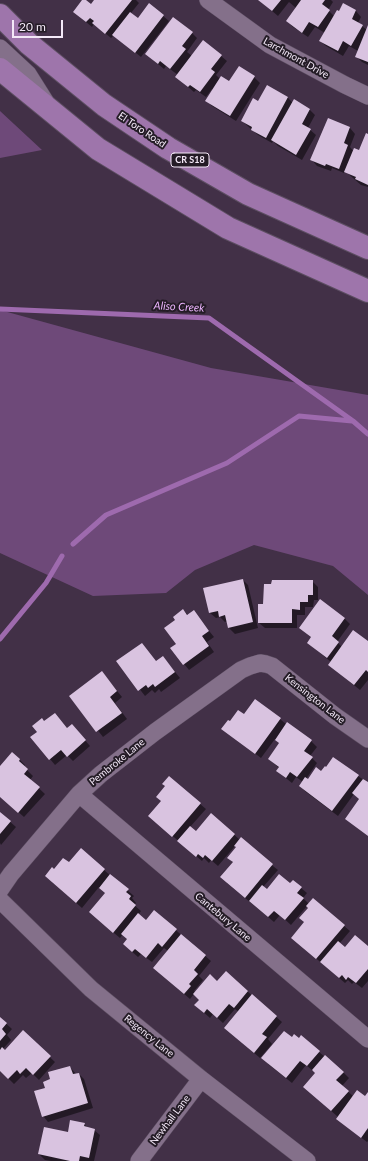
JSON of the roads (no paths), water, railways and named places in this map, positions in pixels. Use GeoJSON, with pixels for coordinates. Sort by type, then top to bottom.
{"type":"FeatureCollection","features":[{"type":"Feature","properties":{"kind":"main road","name":"El Toro Road"},"geometry":{"type":"LineString","coordinates":[[0,15],[29,44],[104,105],[168,148],[248,194],[368,248]]}},
{"type":"Feature","properties":{"kind":"main road"},"geometry":{"type":"LineString","coordinates":[[0,69],[98,149],[228,228],[368,291]]}},
{"type":"Feature","properties":{"kind":"street","name":"Larchmont Drive"},"geometry":{"type":"LineString","coordinates":[[208,0],[270,45],[368,96]]}},
{"type":"Feature","properties":{"kind":"street"},"geometry":{"type":"LineString","coordinates":[[0,48],[28,74],[52,112]]}},
{"type":"Feature","properties":{"kind":"street","name":"Kensington Lane"},"geometry":{"type":"LineString","coordinates":[[260,664],[272,666],[335,716],[368,739]]}},
{"type":"Feature","properties":{"kind":"street","name":"Pembroke Lane"},"geometry":{"type":"LineString","coordinates":[[0,890],[11,874],[79,794],[101,774],[241,670],[260,664]]}},
{"type":"Feature","properties":{"kind":"street","name":"Cantebury Lane"},"geometry":{"type":"LineString","coordinates":[[79,794],[368,1039]]}},
{"type":"Feature","properties":{"kind":"street","name":"Regency Lane"},"geometry":{"type":"LineString","coordinates":[[0,900],[91,990],[307,1161]]}},
{"type":"Feature","properties":{"kind":"street","name":"Newhall Lane"},"geometry":{"type":"LineString","coordinates":[[139,1161],[201,1078]]}},
{"type":"Feature","properties":{"kind":"waterway","name":"Aliso Creek"},"geometry":{"type":"LineString","coordinates":[[0,309],[209,318],[353,421],[368,434]]}},
{"type":"Feature","properties":{"kind":"waterway"},"geometry":{"type":"LineString","coordinates":[[73,544],[106,515],[227,463],[299,416],[352,421]]}},
{"type":"Feature","properties":{"kind":"waterway"},"geometry":{"type":"LineString","coordinates":[[0,639],[46,583],[62,556]]}}]}
